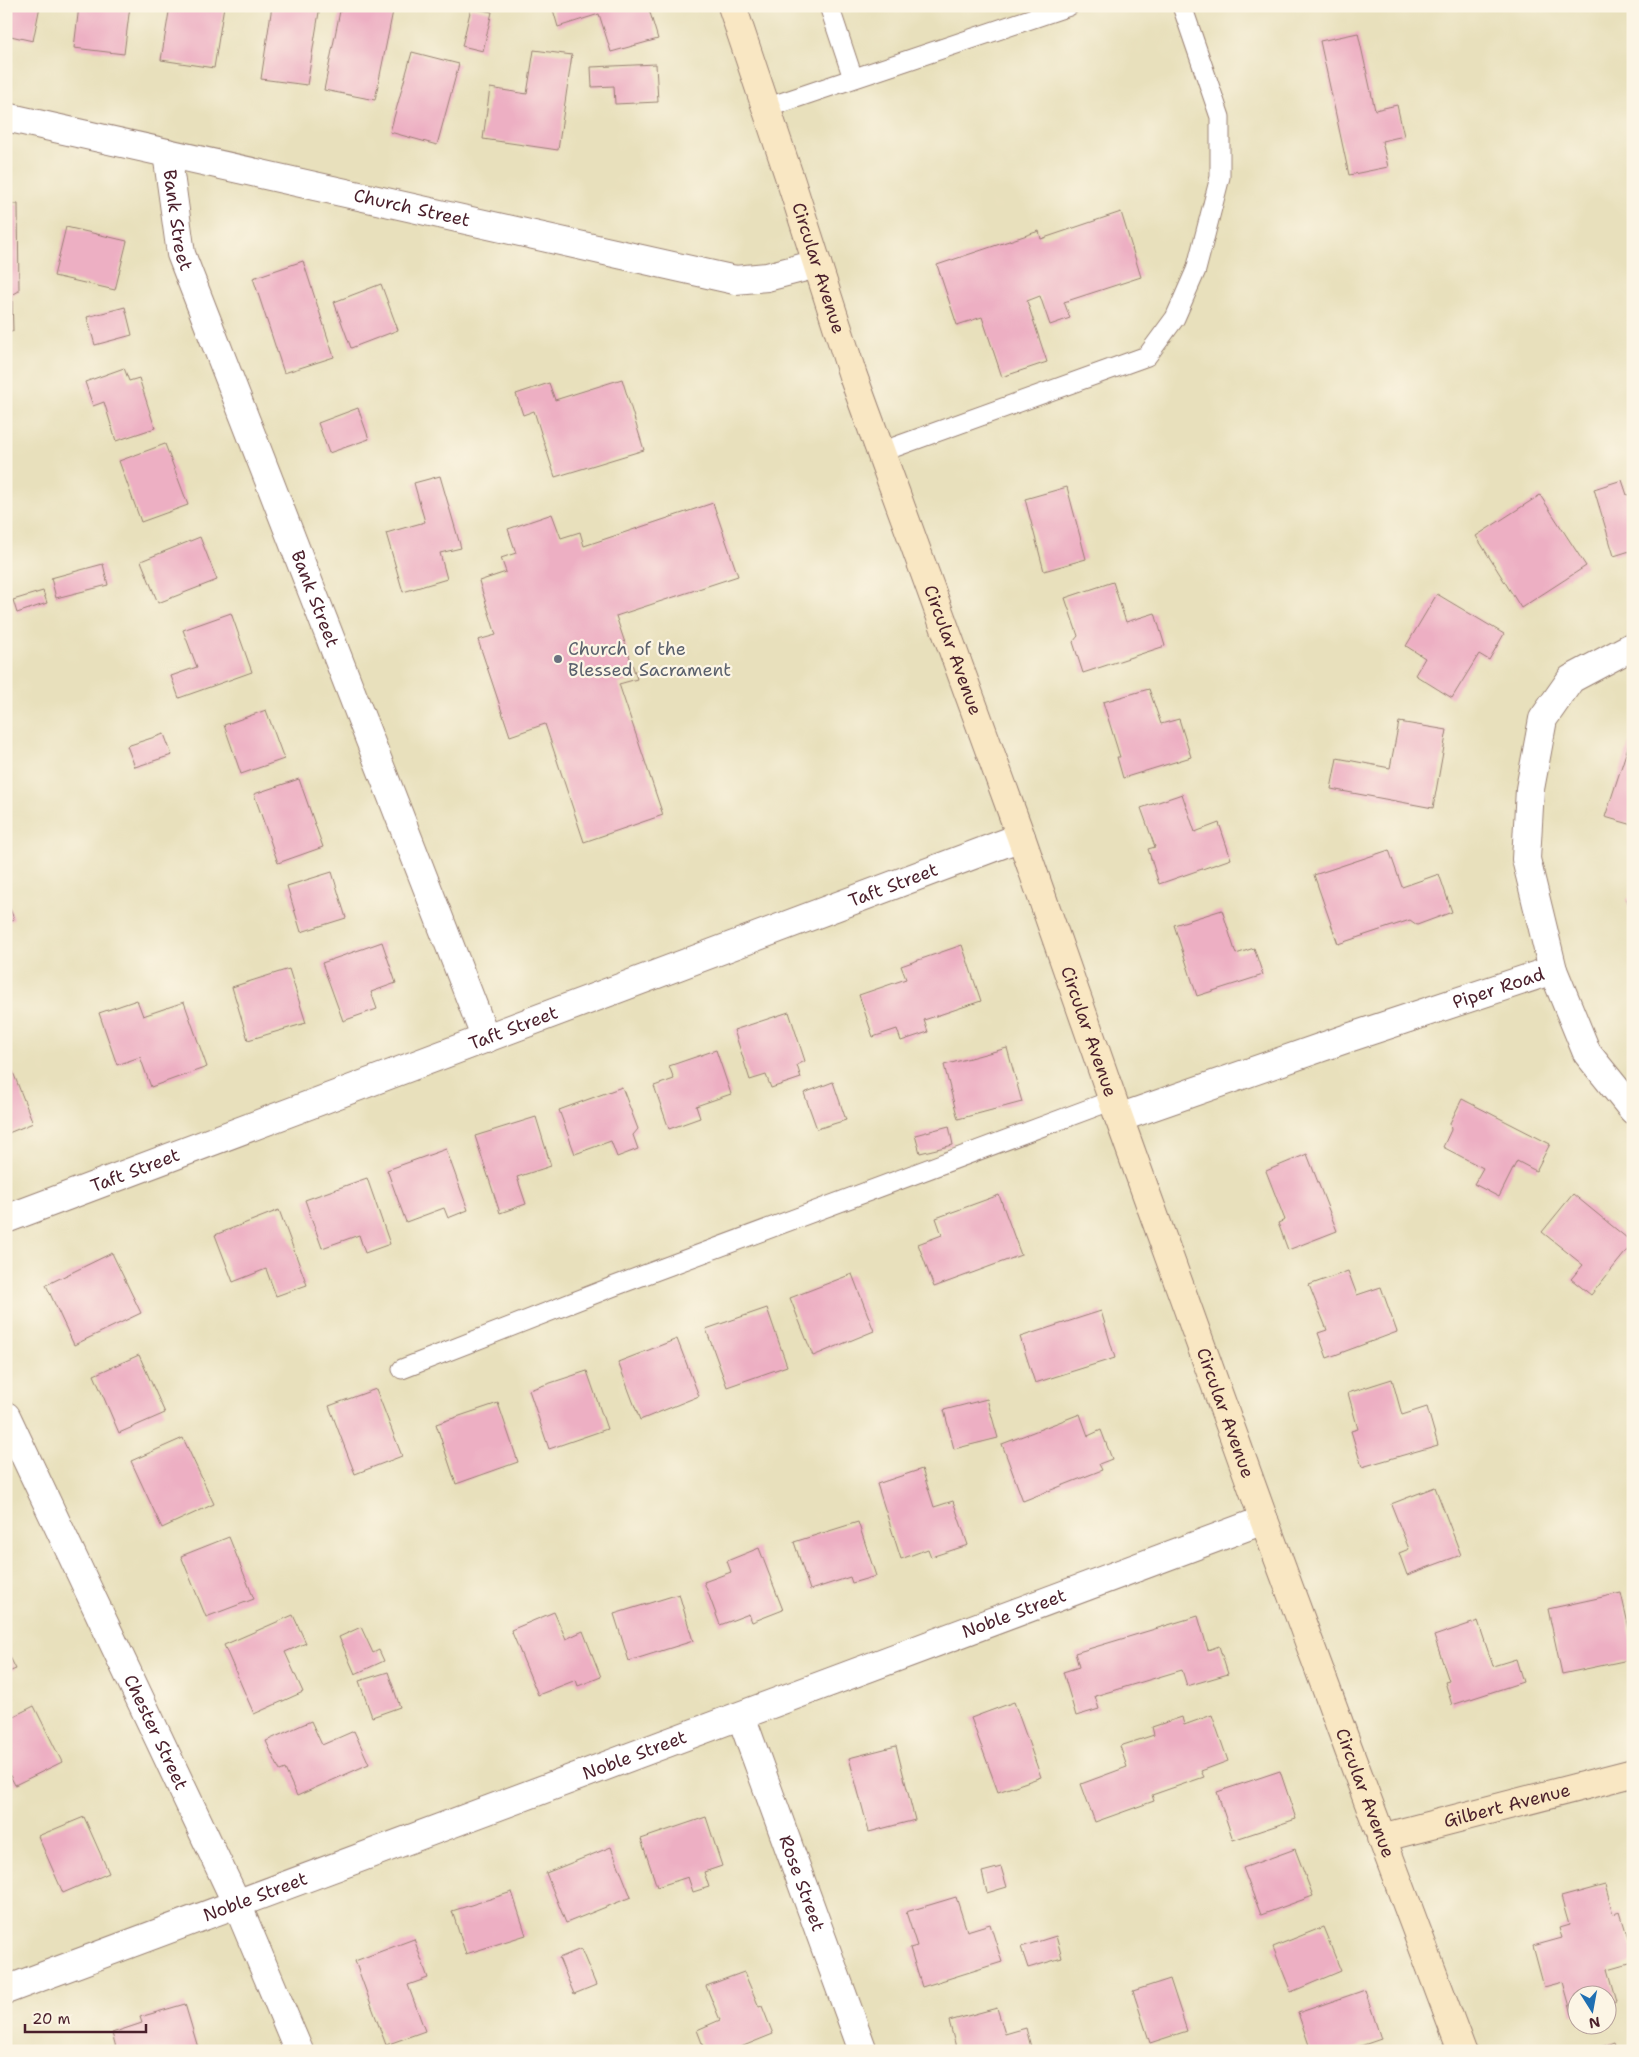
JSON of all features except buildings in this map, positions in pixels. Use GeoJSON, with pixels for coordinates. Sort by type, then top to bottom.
{"type":"FeatureCollection","features":[{"type":"Feature","properties":{"kind":"main road","name":"Circular Avenue"},"geometry":{"type":"LineString","coordinates":[[732,6],[854,376],[881,452],[1021,836],[1116,1109],[1264,1520],[1462,2051]]}},
{"type":"Feature","properties":{"kind":"main road","name":"Gilbert Avenue"},"geometry":{"type":"LineString","coordinates":[[1381,1838],[1633,1773]]}},
{"type":"Feature","properties":{"kind":"street","name":"Church Street"},"geometry":{"type":"LineString","coordinates":[[6,117],[735,280],[767,277],[817,264]]}},
{"type":"Feature","properties":{"kind":"street","name":"Bank Street"},"geometry":{"type":"LineString","coordinates":[[167,153],[181,254],[486,1039]]}},
{"type":"Feature","properties":{"kind":"street","name":"Piper Road"},"geometry":{"type":"LineString","coordinates":[[1116,1109],[1339,1042],[1553,970],[1526,859],[1530,789],[1543,719],[1571,679],[1633,646]]}},
{"type":"Feature","properties":{"kind":"street","name":"Taft Street"},"geometry":{"type":"LineString","coordinates":[[6,1219],[1021,836]]}},
{"type":"Feature","properties":{"kind":"street"},"geometry":{"type":"LineString","coordinates":[[1553,970],[1587,1053],[1633,1110]]}},
{"type":"Feature","properties":{"kind":"street","name":"Chester Street"},"geometry":{"type":"LineString","coordinates":[[6,1416],[238,1904],[299,2051]]}},
{"type":"Feature","properties":{"kind":"street","name":"Noble Street"},"geometry":{"type":"LineString","coordinates":[[6,1990],[1264,1520]]}},
{"type":"Feature","properties":{"kind":"street","name":"Rose Street"},"geometry":{"type":"LineString","coordinates":[[741,1716],[863,2051]]}},
{"type":"Feature","properties":{"kind":"lane"},"geometry":{"type":"LineString","coordinates":[[829,6],[853,78]]}},
{"type":"Feature","properties":{"kind":"lane"},"geometry":{"type":"LineString","coordinates":[[766,108],[1069,6]]}},
{"type":"Feature","properties":{"kind":"lane"},"geometry":{"type":"LineString","coordinates":[[881,452],[1147,356],[1175,318],[1196,270],[1220,177],[1220,117],[1182,6]]}},
{"type":"Feature","properties":{"kind":"lane"},"geometry":{"type":"LineString","coordinates":[[402,1369],[621,1283],[1116,1109]]}},
{"type":"Feature","properties":{"kind":"place","name":"Church of the Blessed Sacrament"},"geometry":{"type":"Point","coordinates":[558,659]}}]}
